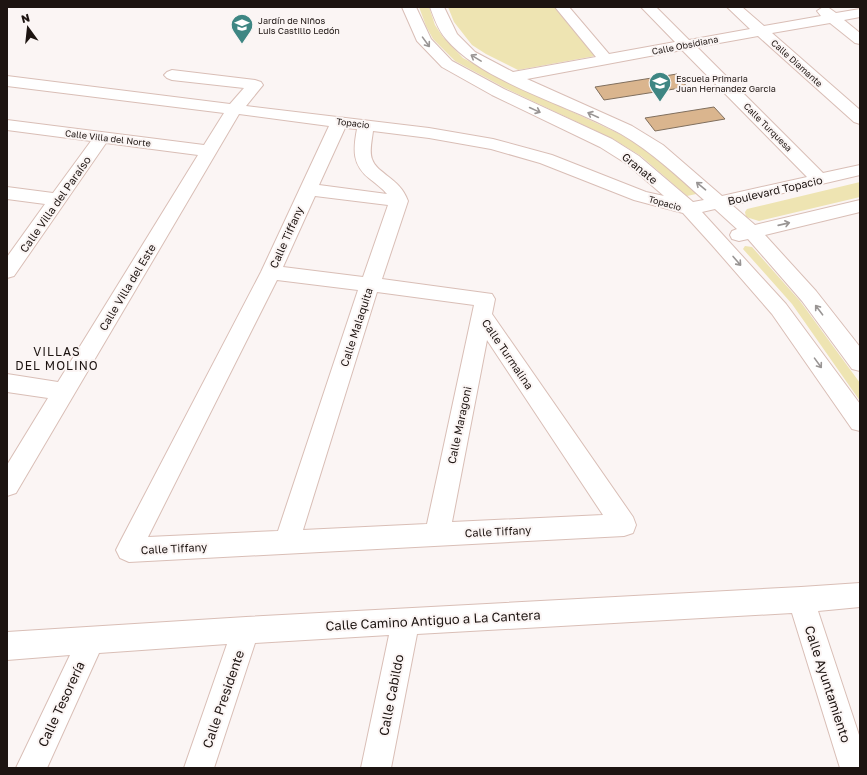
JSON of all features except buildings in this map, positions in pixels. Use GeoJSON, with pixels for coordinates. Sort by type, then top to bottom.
{"type":"FeatureCollection","features":[{"type":"Feature","properties":{"kind":"street","name":"Granate"},"geometry":{"type":"LineString","coordinates":[[409,7],[424,41],[447,64],[498,92],[606,144],[633,160],[689,209],[719,240],[779,309],[860,422]]}},
{"type":"Feature","properties":{"kind":"street","name":"Granate"},"geometry":{"type":"LineString","coordinates":[[437,7],[444,24],[460,46],[470,55],[511,77],[632,134],[657,149],[720,202],[752,232],[809,296],[860,363]]}},
{"type":"Feature","properties":{"kind":"street"},"geometry":{"type":"LineString","coordinates":[[562,7],[606,60]]}},
{"type":"Feature","properties":{"kind":"street","name":"Calle Turquesa"},"geometry":{"type":"LineString","coordinates":[[648,7],[819,179]]}},
{"type":"Feature","properties":{"kind":"street","name":"Calle Diamante"},"geometry":{"type":"LineString","coordinates":[[734,7],[860,119]]}},
{"type":"Feature","properties":{"kind":"street"},"geometry":{"type":"LineString","coordinates":[[818,7],[860,40]]}},
{"type":"Feature","properties":{"kind":"street","name":"Calle Obsidiana"},"geometry":{"type":"LineString","coordinates":[[511,77],[860,13]]}},
{"type":"Feature","properties":{"kind":"street","name":"Calle Villa del Este"},"geometry":{"type":"LineString","coordinates":[[7,486],[234,109],[255,85],[172,75]]}},
{"type":"Feature","properties":{"kind":"street","name":"Topacio"},"geometry":{"type":"LineString","coordinates":[[7,81],[429,133],[494,144],[546,159],[640,196],[689,209]]}},
{"type":"Feature","properties":{"kind":"street","name":"Calle Tiffany"},"geometry":{"type":"LineString","coordinates":[[338,122],[270,272],[129,550],[624,525]]}},
{"type":"Feature","properties":{"kind":"street","name":"Calle Villa del Norte"},"geometry":{"type":"LineString","coordinates":[[7,125],[209,151]]}},
{"type":"Feature","properties":{"kind":"street"},"geometry":{"type":"LineString","coordinates":[[308,189],[399,201],[398,195],[393,187],[366,166],[363,158],[366,125]]}},
{"type":"Feature","properties":{"kind":"street","name":"Calle Villa del Paraíso"},"geometry":{"type":"LineString","coordinates":[[7,271],[59,200],[102,137]]}},
{"type":"Feature","properties":{"kind":"street","name":"Boulevard Topacio"},"geometry":{"type":"LineString","coordinates":[[689,209],[860,170]]}},
{"type":"Feature","properties":{"kind":"street"},"geometry":{"type":"LineString","coordinates":[[7,193],[59,200]]}},
{"type":"Feature","properties":{"kind":"street","name":"Calle Malaquita"},"geometry":{"type":"LineString","coordinates":[[287,542],[370,284],[399,201]]}},
{"type":"Feature","properties":{"kind":"street"},"geometry":{"type":"LineString","coordinates":[[719,240],[752,232],[856,212]]}},
{"type":"Feature","properties":{"kind":"street","name":"Calle Turmalina"},"geometry":{"type":"LineString","coordinates":[[270,272],[485,299],[482,315],[624,525]]}},
{"type":"Feature","properties":{"kind":"street","name":"Calle Maragoni"},"geometry":{"type":"LineString","coordinates":[[437,534],[482,315]]}},
{"type":"Feature","properties":{"kind":"street"},"geometry":{"type":"LineString","coordinates":[[7,383],[64,392]]}},
{"type":"Feature","properties":{"kind":"street","name":"Calle Camino Antiguo a La Cantera"},"geometry":{"type":"LineString","coordinates":[[7,646],[246,630],[801,600],[860,595]]}},
{"type":"Feature","properties":{"kind":"street","name":"Calle Ayuntamiento"},"geometry":{"type":"LineString","coordinates":[[801,600],[855,768]]}},
{"type":"Feature","properties":{"kind":"street","name":"Calle Cabildo"},"geometry":{"type":"LineString","coordinates":[[376,768],[406,622]]}},
{"type":"Feature","properties":{"kind":"street","name":"Calle Presidente"},"geometry":{"type":"LineString","coordinates":[[199,768],[246,630]]}},
{"type":"Feature","properties":{"kind":"street","name":"Calle Tesorería"},"geometry":{"type":"LineString","coordinates":[[31,768],[91,641]]}},
{"type":"Feature","properties":{"kind":"shaded area"},"geometry":{"type":"Polygon","coordinates":[[[419,7],[429,7],[435,25],[443,37],[463,58],[512,84],[620,134],[650,152],[696,192],[696,194],[687,196],[641,156],[613,139],[505,88],[455,61],[433,39],[426,26],[419,7]]]}},
{"type":"Feature","properties":{"kind":"shaded area"},"geometry":{"type":"Polygon","coordinates":[[[448,7],[554,7],[595,56],[518,70],[486,54],[472,45],[454,22],[448,7]]]}},
{"type":"Feature","properties":{"kind":"shaded area"},"geometry":{"type":"Polygon","coordinates":[[[860,182],[860,197],[759,221],[746,217],[745,212],[747,209],[860,182]]]}},
{"type":"Feature","properties":{"kind":"shaded area"},"geometry":{"type":"Polygon","coordinates":[[[745,246],[752,247],[800,301],[860,383],[860,401],[792,304],[743,249],[745,246]]]}},
{"type":"Feature","properties":{"kind":"place","name":"Jardín de Niños Luis Castillo Ledón"},"geometry":{"type":"Point","coordinates":[242,44]}},
{"type":"Feature","properties":{"kind":"place","name":"Escuela Primaria Juan Hernandez Garcia"},"geometry":{"type":"Point","coordinates":[660,102]}},
{"type":"Feature","properties":{"kind":"district","name":"VILLAS DEL MOLINO"},"geometry":{"type":"Point","coordinates":[57,358]}}]}
